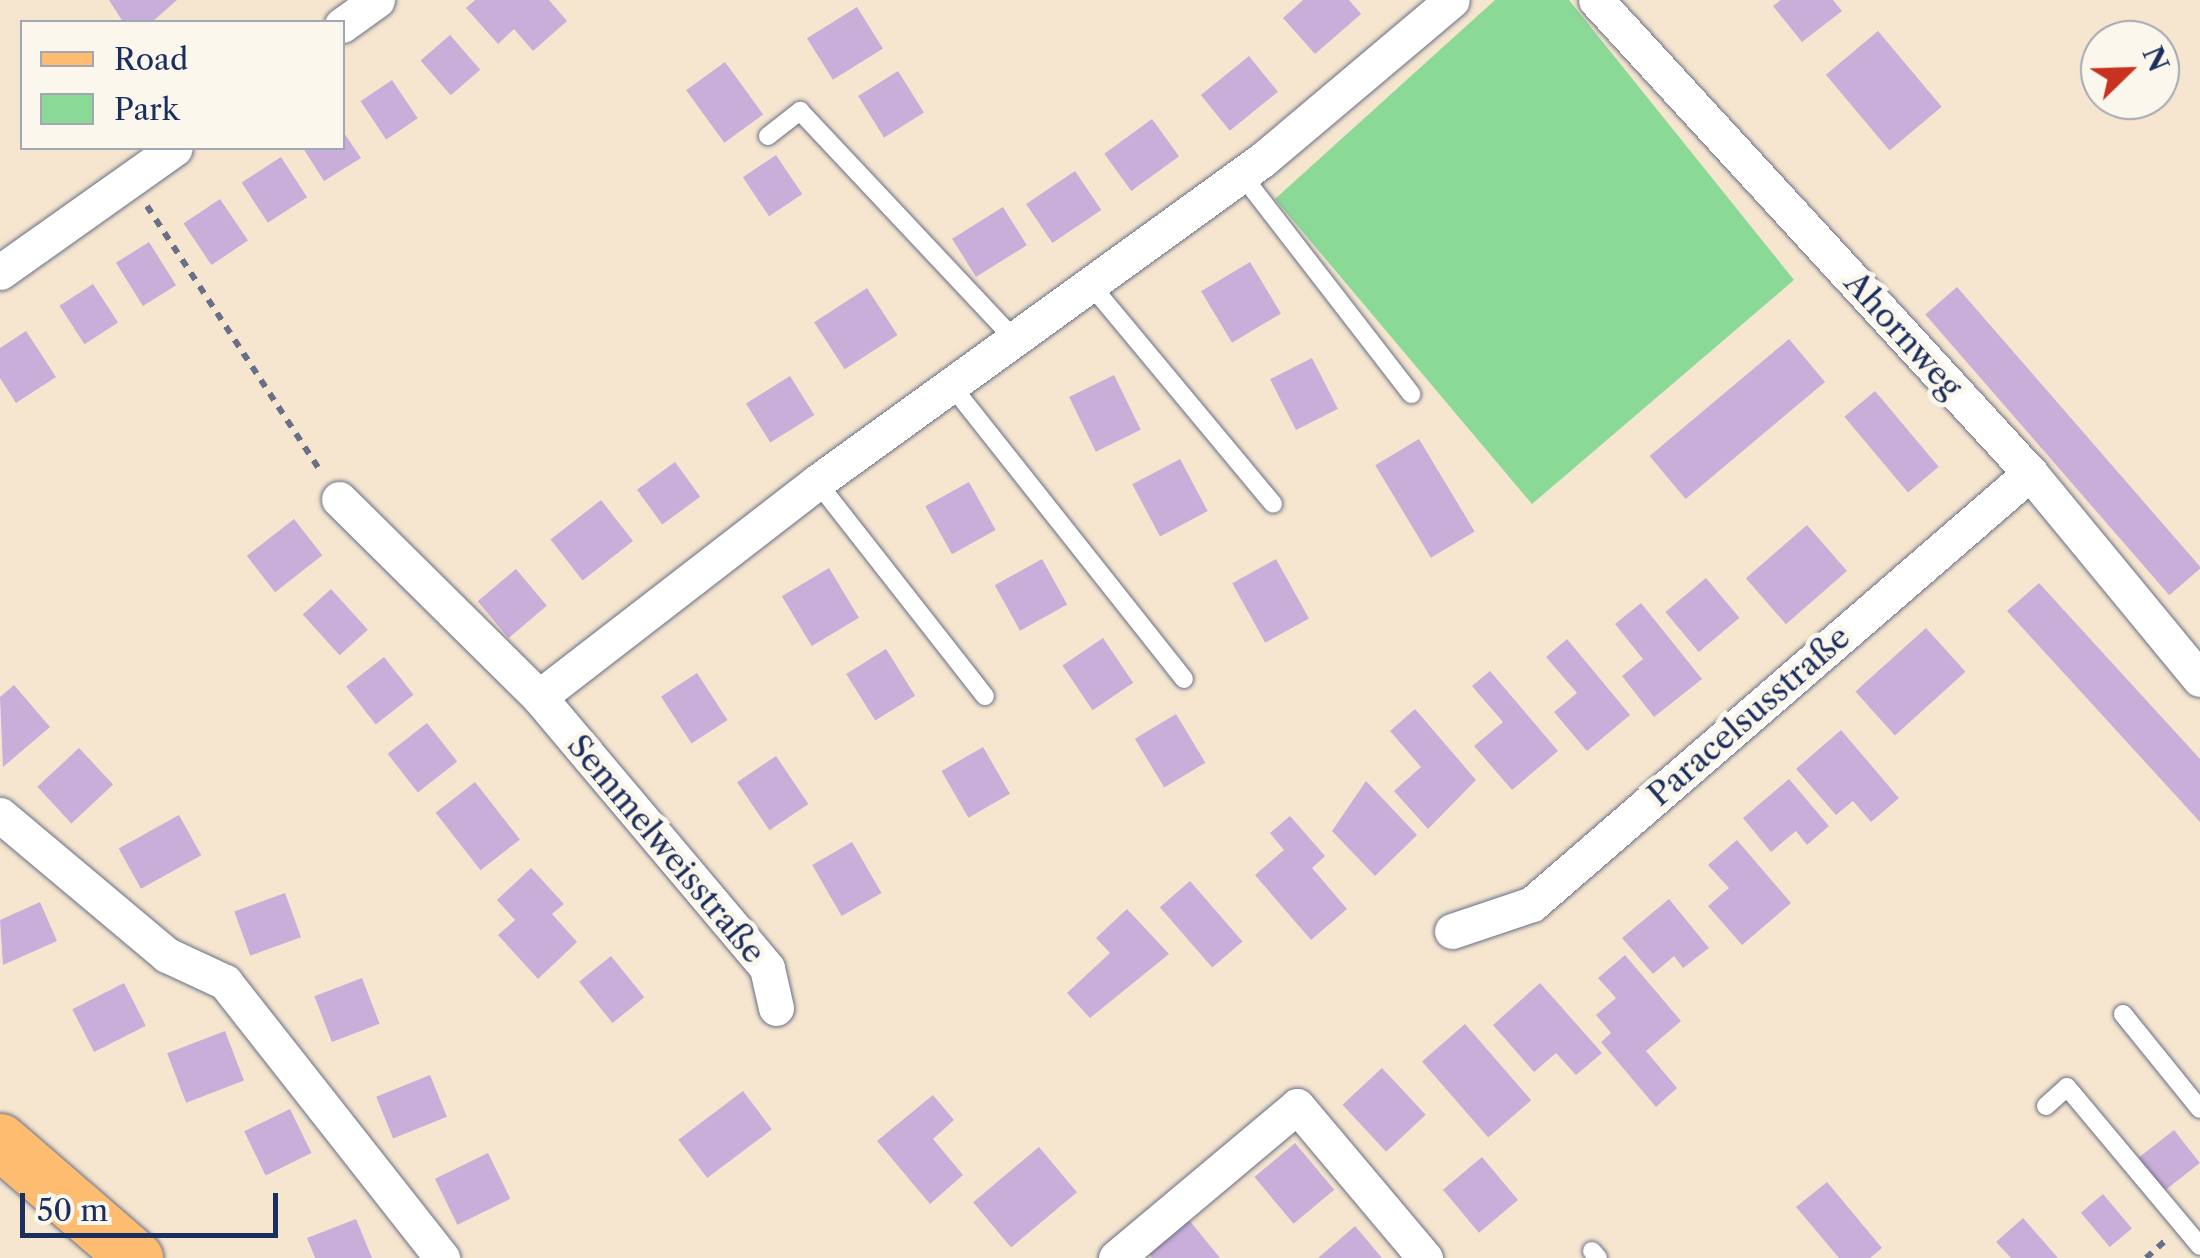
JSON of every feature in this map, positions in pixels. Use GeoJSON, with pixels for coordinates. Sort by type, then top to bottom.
{"type":"FeatureCollection","features":[{"type":"Feature","properties":{"kind":"main road"},"geometry":{"type":"LineString","coordinates":[[0,1141],[135,1258]]}},
{"type":"Feature","properties":{"kind":"street"},"geometry":{"type":"LineString","coordinates":[[345,24],[378,0]]}},
{"type":"Feature","properties":{"kind":"street"},"geometry":{"type":"LineString","coordinates":[[539,697],[817,482],[1242,174],[1452,0]]}},
{"type":"Feature","properties":{"kind":"street","name":"Ahornweg"},"geometry":{"type":"LineString","coordinates":[[1596,0],[2030,473],[2200,679]]}},
{"type":"Feature","properties":{"kind":"street"},"geometry":{"type":"LineString","coordinates":[[0,272],[172,150]]}},
{"type":"Feature","properties":{"kind":"street","name":"Paracelsusstraße"},"geometry":{"type":"LineString","coordinates":[[1452,931],[1532,904],[2030,473]]}},
{"type":"Feature","properties":{"kind":"street","name":"Semmelweisstraße"},"geometry":{"type":"LineString","coordinates":[[339,499],[539,697],[767,968],[776,1008]]}},
{"type":"Feature","properties":{"kind":"street"},"geometry":{"type":"LineString","coordinates":[[0,815],[167,955],[225,982],[442,1258]]}},
{"type":"Feature","properties":{"kind":"street"},"geometry":{"type":"LineString","coordinates":[[1116,1258],[1297,1106],[1425,1258]]}},
{"type":"Feature","properties":{"kind":"lane"},"geometry":{"type":"LineString","coordinates":[[768,136],[800,111],[1014,339]]}},
{"type":"Feature","properties":{"kind":"lane"},"geometry":{"type":"LineString","coordinates":[[1242,174],[1411,394]]}},
{"type":"Feature","properties":{"kind":"lane"},"geometry":{"type":"LineString","coordinates":[[1090,284],[1273,504]]}},
{"type":"Feature","properties":{"kind":"lane"},"geometry":{"type":"LineString","coordinates":[[951,385],[1184,679]]}},
{"type":"Feature","properties":{"kind":"lane"},"geometry":{"type":"LineString","coordinates":[[817,482],[985,696]]}},
{"type":"Feature","properties":{"kind":"lane"},"geometry":{"type":"LineString","coordinates":[[2122,1014],[2200,1110]]}},
{"type":"Feature","properties":{"kind":"lane"},"geometry":{"type":"LineString","coordinates":[[2046,1106],[2067,1087],[2200,1246]]}},
{"type":"Feature","properties":{"kind":"path"},"geometry":{"type":"LineString","coordinates":[[130,180],[339,499]]}},
{"type":"Feature","properties":{"kind":"green space"},"geometry":{"type":"Polygon","coordinates":[[[1495,0],[1569,0],[1794,280],[1532,504],[1275,199],[1495,0]]]}},
{"type":"Feature","properties":{"kind":"building"},"geometry":{"type":"Polygon","coordinates":[[[109,0],[177,0],[154,20],[122,20],[109,0]]]}},
{"type":"Feature","properties":{"kind":"building"},"geometry":{"type":"Polygon","coordinates":[[[475,0],[549,0],[567,21],[533,51],[514,29],[498,44],[466,8],[475,0]]]}},
{"type":"Feature","properties":{"kind":"building"},"geometry":{"type":"Polygon","coordinates":[[[1303,0],[1349,0],[1361,14],[1315,54],[1283,18],[1303,0]]]}},
{"type":"Feature","properties":{"kind":"building"},"geometry":{"type":"Polygon","coordinates":[[[1781,0],[1833,0],[1842,11],[1802,42],[1773,6],[1781,0]]]}},
{"type":"Feature","properties":{"kind":"building"},"geometry":{"type":"Polygon","coordinates":[[[857,7],[883,49],[833,80],[807,38],[857,7]]]}},
{"type":"Feature","properties":{"kind":"building"},"geometry":{"type":"Polygon","coordinates":[[[1878,31],[1942,107],[1890,151],[1826,75],[1878,31]]]}},
{"type":"Feature","properties":{"kind":"building"},"geometry":{"type":"Polygon","coordinates":[[[450,35],[480,70],[451,95],[421,61],[450,35]]]}},
{"type":"Feature","properties":{"kind":"building"},"geometry":{"type":"Polygon","coordinates":[[[1249,56],[1278,92],[1230,131],[1201,95],[1249,56]]]}},
{"type":"Feature","properties":{"kind":"building"},"geometry":{"type":"Polygon","coordinates":[[[725,62],[763,115],[724,143],[686,90],[725,62]]]}},
{"type":"Feature","properties":{"kind":"building"},"geometry":{"type":"Polygon","coordinates":[[[898,71],[924,113],[884,137],[858,96],[898,71]]]}},
{"type":"Feature","properties":{"kind":"building"},"geometry":{"type":"Polygon","coordinates":[[[392,80],[418,118],[386,139],[360,101],[392,80]]]}},
{"type":"Feature","properties":{"kind":"building"},"geometry":{"type":"Polygon","coordinates":[[[1152,119],[1179,156],[1131,191],[1104,154],[1152,119]]]}},
{"type":"Feature","properties":{"kind":"building"},"geometry":{"type":"Polygon","coordinates":[[[345,134],[361,158],[324,181],[304,150],[345,150],[345,134]]]}},
{"type":"Feature","properties":{"kind":"building"},"geometry":{"type":"Polygon","coordinates":[[[776,155],[802,194],[769,216],[743,177],[776,155]]]}},
{"type":"Feature","properties":{"kind":"building"},"geometry":{"type":"Polygon","coordinates":[[[281,157],[307,197],[268,223],[242,183],[281,157]]]}},
{"type":"Feature","properties":{"kind":"building"},"geometry":{"type":"Polygon","coordinates":[[[1075,171],[1101,210],[1052,243],[1026,204],[1075,171]]]}},
{"type":"Feature","properties":{"kind":"building"},"geometry":{"type":"Polygon","coordinates":[[[220,199],[248,240],[211,265],[184,224],[220,199]]]}},
{"type":"Feature","properties":{"kind":"building"},"geometry":{"type":"Polygon","coordinates":[[[1003,207],[1027,245],[976,277],[952,239],[1003,207]]]}},
{"type":"Feature","properties":{"kind":"building"},"geometry":{"type":"Polygon","coordinates":[[[149,242],[176,285],[143,306],[116,263],[149,242]]]}},
{"type":"Feature","properties":{"kind":"building"},"geometry":{"type":"Polygon","coordinates":[[[1250,262],[1281,313],[1232,343],[1201,291],[1250,262]]]}},
{"type":"Feature","properties":{"kind":"building"},"geometry":{"type":"Polygon","coordinates":[[[93,284],[118,323],[85,344],[59,306],[93,284]]]}},
{"type":"Feature","properties":{"kind":"building"},"geometry":{"type":"Polygon","coordinates":[[[1957,287],[2200,567],[2169,595],[1925,315],[1957,287]]]}},
{"type":"Feature","properties":{"kind":"building"},"geometry":{"type":"Polygon","coordinates":[[[867,288],[897,335],[845,369],[814,322],[867,288]]]}},
{"type":"Feature","properties":{"kind":"building"},"geometry":{"type":"Polygon","coordinates":[[[26,331],[56,377],[16,403],[0,378],[0,348],[26,331]]]}},
{"type":"Feature","properties":{"kind":"building"},"geometry":{"type":"Polygon","coordinates":[[[1789,339],[1825,382],[1686,499],[1650,456],[1789,339]]]}},
{"type":"Feature","properties":{"kind":"building"},"geometry":{"type":"Polygon","coordinates":[[[1312,358],[1338,409],[1296,430],[1270,379],[1312,358]]]}},
{"type":"Feature","properties":{"kind":"building"},"geometry":{"type":"Polygon","coordinates":[[[1114,375],[1141,430],[1096,452],[1069,397],[1114,375]]]}},
{"type":"Feature","properties":{"kind":"building"},"geometry":{"type":"Polygon","coordinates":[[[790,376],[814,415],[770,443],[746,404],[790,376]]]}},
{"type":"Feature","properties":{"kind":"building"},"geometry":{"type":"Polygon","coordinates":[[[1875,391],[1939,467],[1908,493],[1844,417],[1875,391]]]}},
{"type":"Feature","properties":{"kind":"building"},"geometry":{"type":"Polygon","coordinates":[[[1419,439],[1475,532],[1431,558],[1375,465],[1419,439]]]}},
{"type":"Feature","properties":{"kind":"building"},"geometry":{"type":"Polygon","coordinates":[[[1180,459],[1208,511],[1160,536],[1132,484],[1180,459]]]}},
{"type":"Feature","properties":{"kind":"building"},"geometry":{"type":"Polygon","coordinates":[[[675,462],[700,497],[662,524],[637,490],[675,462]]]}},
{"type":"Feature","properties":{"kind":"building"},"geometry":{"type":"Polygon","coordinates":[[[969,482],[996,530],[952,554],[925,506],[969,482]]]}},
{"type":"Feature","properties":{"kind":"building"},"geometry":{"type":"Polygon","coordinates":[[[601,500],[633,541],[583,580],[551,539],[601,500]]]}},
{"type":"Feature","properties":{"kind":"building"},"geometry":{"type":"Polygon","coordinates":[[[294,519],[322,555],[275,592],[247,556],[294,519]]]}},
{"type":"Feature","properties":{"kind":"building"},"geometry":{"type":"Polygon","coordinates":[[[1807,525],[1847,571],[1786,624],[1746,578],[1807,525]]]}},
{"type":"Feature","properties":{"kind":"building"},"geometry":{"type":"Polygon","coordinates":[[[1042,559],[1067,604],[1020,631],[995,585],[1042,559]]]}},
{"type":"Feature","properties":{"kind":"building"},"geometry":{"type":"Polygon","coordinates":[[[1276,559],[1309,618],[1265,643],[1232,583],[1276,559]]]}},
{"type":"Feature","properties":{"kind":"building"},"geometry":{"type":"Polygon","coordinates":[[[829,568],[859,618],[812,646],[782,596],[829,568]]]}},
{"type":"Feature","properties":{"kind":"building"},"geometry":{"type":"Polygon","coordinates":[[[516,569],[547,606],[509,638],[478,601],[516,569]]]}},
{"type":"Feature","properties":{"kind":"building"},"geometry":{"type":"Polygon","coordinates":[[[1706,578],[1739,618],[1699,652],[1665,612],[1706,578]]]}},
{"type":"Feature","properties":{"kind":"building"},"geometry":{"type":"Polygon","coordinates":[[[2039,583],[2200,759],[2200,822],[2007,611],[2039,583]]]}},
{"type":"Feature","properties":{"kind":"building"},"geometry":{"type":"Polygon","coordinates":[[[331,589],[368,630],[340,655],[303,614],[331,589]]]}},
{"type":"Feature","properties":{"kind":"building"},"geometry":{"type":"Polygon","coordinates":[[[1641,603],[1702,679],[1654,717],[1622,676],[1643,659],[1615,624],[1641,603]]]}},
{"type":"Feature","properties":{"kind":"building"},"geometry":{"type":"Polygon","coordinates":[[[1926,628],[1965,672],[1895,735],[1855,692],[1926,628]]]}},
{"type":"Feature","properties":{"kind":"building"},"geometry":{"type":"Polygon","coordinates":[[[1103,638],[1133,683],[1093,710],[1062,665],[1103,638]]]}},
{"type":"Feature","properties":{"kind":"building"},"geometry":{"type":"Polygon","coordinates":[[[1567,639],[1630,715],[1587,751],[1554,712],[1577,693],[1546,657],[1567,639]]]}},
{"type":"Feature","properties":{"kind":"building"},"geometry":{"type":"Polygon","coordinates":[[[886,649],[915,696],[875,721],[846,674],[886,649]]]}},
{"type":"Feature","properties":{"kind":"building"},"geometry":{"type":"Polygon","coordinates":[[[384,657],[414,695],[376,724],[346,687],[384,657]]]}},
{"type":"Feature","properties":{"kind":"building"},"geometry":{"type":"Polygon","coordinates":[[[1490,671],[1558,751],[1512,790],[1474,746],[1503,722],[1472,686],[1490,671]]]}},
{"type":"Feature","properties":{"kind":"building"},"geometry":{"type":"Polygon","coordinates":[[[697,673],[727,720],[691,743],[661,696],[697,673]]]}},
{"type":"Feature","properties":{"kind":"building"},"geometry":{"type":"Polygon","coordinates":[[[14,685],[50,727],[3,767],[0,697],[14,685]]]}},
{"type":"Feature","properties":{"kind":"building"},"geometry":{"type":"Polygon","coordinates":[[[1415,709],[1476,780],[1428,829],[1394,791],[1421,767],[1390,731],[1415,709]]]}},
{"type":"Feature","properties":{"kind":"building"},"geometry":{"type":"Polygon","coordinates":[[[1176,714],[1205,763],[1164,788],[1135,739],[1176,714]]]}},
{"type":"Feature","properties":{"kind":"building"},"geometry":{"type":"Polygon","coordinates":[[[427,723],[457,762],[418,792],[388,754],[427,723]]]}},
{"type":"Feature","properties":{"kind":"building"},"geometry":{"type":"Polygon","coordinates":[[[1841,730],[1899,798],[1871,822],[1853,801],[1836,815],[1796,769],[1841,730]]]}},
{"type":"Feature","properties":{"kind":"building"},"geometry":{"type":"Polygon","coordinates":[[[983,747],[1010,794],[968,818],[941,771],[983,747]]]}},
{"type":"Feature","properties":{"kind":"building"},"geometry":{"type":"Polygon","coordinates":[[[79,748],[113,785],[71,823],[37,787],[79,748]]]}},
{"type":"Feature","properties":{"kind":"building"},"geometry":{"type":"Polygon","coordinates":[[[776,756],[808,804],[769,830],[737,782],[776,756]]]}},
{"type":"Feature","properties":{"kind":"building"},"geometry":{"type":"Polygon","coordinates":[[[1789,779],[1829,826],[1807,845],[1796,831],[1771,852],[1743,818],[1789,779]]]}},
{"type":"Feature","properties":{"kind":"building"},"geometry":{"type":"Polygon","coordinates":[[[1366,781],[1417,835],[1375,876],[1332,831],[1366,781]]]}},
{"type":"Feature","properties":{"kind":"building"},"geometry":{"type":"Polygon","coordinates":[[[475,782],[520,840],[481,870],[436,813],[475,782]]]}},
{"type":"Feature","properties":{"kind":"building"},"geometry":{"type":"Polygon","coordinates":[[[179,815],[201,855],[141,889],[119,848],[179,815]]]}},
{"type":"Feature","properties":{"kind":"building"},"geometry":{"type":"Polygon","coordinates":[[[1290,816],[1325,856],[1312,868],[1347,909],[1311,940],[1255,875],[1284,850],[1270,833],[1290,816]]]}},
{"type":"Feature","properties":{"kind":"building"},"geometry":{"type":"Polygon","coordinates":[[[1737,840],[1791,903],[1742,945],[1708,906],[1729,888],[1708,865],[1737,840]]]}},
{"type":"Feature","properties":{"kind":"building"},"geometry":{"type":"Polygon","coordinates":[[[852,842],[881,893],[842,916],[812,865],[852,842]]]}},
{"type":"Feature","properties":{"kind":"building"},"geometry":{"type":"Polygon","coordinates":[[[531,868],[564,904],[552,914],[577,942],[538,979],[498,935],[515,920],[497,900],[531,868]]]}},
{"type":"Feature","properties":{"kind":"building"},"geometry":{"type":"Polygon","coordinates":[[[1190,881],[1242,941],[1212,968],[1160,907],[1190,881]]]}},
{"type":"Feature","properties":{"kind":"building"},"geometry":{"type":"Polygon","coordinates":[[[285,893],[301,937],[250,956],[234,911],[285,893]]]}},
{"type":"Feature","properties":{"kind":"building"},"geometry":{"type":"Polygon","coordinates":[[[1669,899],[1709,948],[1683,968],[1674,956],[1653,974],[1622,938],[1669,899]]]}},
{"type":"Feature","properties":{"kind":"building"},"geometry":{"type":"Polygon","coordinates":[[[40,902],[57,941],[3,965],[0,920],[40,902]]]}},
{"type":"Feature","properties":{"kind":"building"},"geometry":{"type":"Polygon","coordinates":[[[1127,909],[1169,954],[1090,1018],[1067,993],[1110,953],[1096,938],[1127,909]]]}},
{"type":"Feature","properties":{"kind":"building"},"geometry":{"type":"Polygon","coordinates":[[[1625,955],[1681,1021],[1646,1051],[1677,1088],[1656,1107],[1601,1042],[1611,1033],[1596,1015],[1616,998],[1598,978],[1625,955]]]}},
{"type":"Feature","properties":{"kind":"building"},"geometry":{"type":"Polygon","coordinates":[[[611,956],[644,997],[612,1023],[579,982],[611,956]]]}},
{"type":"Feature","properties":{"kind":"building"},"geometry":{"type":"Polygon","coordinates":[[[362,978],[380,1024],[332,1042],[314,996],[362,978]]]}},
{"type":"Feature","properties":{"kind":"building"},"geometry":{"type":"Polygon","coordinates":[[[124,983],[146,1026],[94,1052],[72,1009],[124,983]]]}},
{"type":"Feature","properties":{"kind":"building"},"geometry":{"type":"Polygon","coordinates":[[[1540,983],[1602,1053],[1576,1075],[1556,1053],[1534,1072],[1493,1025],[1540,983]]]}},
{"type":"Feature","properties":{"kind":"building"},"geometry":{"type":"Polygon","coordinates":[[[1465,1024],[1531,1100],[1488,1138],[1422,1061],[1465,1024]]]}},
{"type":"Feature","properties":{"kind":"building"},"geometry":{"type":"Polygon","coordinates":[[[225,1031],[244,1080],[186,1103],[167,1053],[225,1031]]]}},
{"type":"Feature","properties":{"kind":"building"},"geometry":{"type":"Polygon","coordinates":[[[1382,1068],[1426,1115],[1386,1152],[1343,1105],[1382,1068]]]}},
{"type":"Feature","properties":{"kind":"building"},"geometry":{"type":"Polygon","coordinates":[[[430,1075],[447,1117],[393,1138],[376,1097],[430,1075]]]}},
{"type":"Feature","properties":{"kind":"building"},"geometry":{"type":"Polygon","coordinates":[[[743,1091],[772,1129],[707,1178],[678,1140],[743,1091]]]}},
{"type":"Feature","properties":{"kind":"building"},"geometry":{"type":"Polygon","coordinates":[[[933,1095],[954,1120],[933,1139],[963,1175],[930,1204],[877,1141],[933,1095]]]}},
{"type":"Feature","properties":{"kind":"building"},"geometry":{"type":"Polygon","coordinates":[[[290,1109],[311,1153],[266,1175],[244,1131],[290,1109]]]}},
{"type":"Feature","properties":{"kind":"building"},"geometry":{"type":"Polygon","coordinates":[[[2174,1130],[2200,1163],[2163,1192],[2137,1159],[2174,1130]]]}},
{"type":"Feature","properties":{"kind":"building"},"geometry":{"type":"Polygon","coordinates":[[[1295,1143],[1334,1190],[1294,1224],[1254,1177],[1295,1143]]]}},
{"type":"Feature","properties":{"kind":"building"},"geometry":{"type":"Polygon","coordinates":[[[1039,1147],[1077,1192],[1011,1247],[973,1202],[1039,1147]]]}},
{"type":"Feature","properties":{"kind":"building"},"geometry":{"type":"Polygon","coordinates":[[[488,1153],[510,1199],[457,1225],[435,1179],[488,1153]]]}},
{"type":"Feature","properties":{"kind":"building"},"geometry":{"type":"Polygon","coordinates":[[[1482,1157],[1518,1200],[1479,1233],[1443,1190],[1482,1157]]]}},
{"type":"Feature","properties":{"kind":"building"},"geometry":{"type":"Polygon","coordinates":[[[1827,1182],[1882,1248],[1870,1258],[1839,1258],[1796,1207],[1827,1182]]]}},
{"type":"Feature","properties":{"kind":"building"},"geometry":{"type":"Polygon","coordinates":[[[2103,1194],[2132,1228],[2110,1247],[2081,1213],[2103,1194]]]}},
{"type":"Feature","properties":{"kind":"building"},"geometry":{"type":"Polygon","coordinates":[[[2023,1218],[2058,1258],[2011,1258],[1996,1242],[2023,1218]]]}},
{"type":"Feature","properties":{"kind":"building"},"geometry":{"type":"Polygon","coordinates":[[[356,1219],[372,1258],[315,1258],[307,1238],[356,1219]]]}},
{"type":"Feature","properties":{"kind":"building"},"geometry":{"type":"Polygon","coordinates":[[[1189,1220],[1220,1258],[1152,1258],[1149,1254],[1189,1220]]]}},
{"type":"Feature","properties":{"kind":"building"},"geometry":{"type":"Polygon","coordinates":[[[1355,1226],[1382,1258],[1318,1258],[1355,1226]]]}}]}
